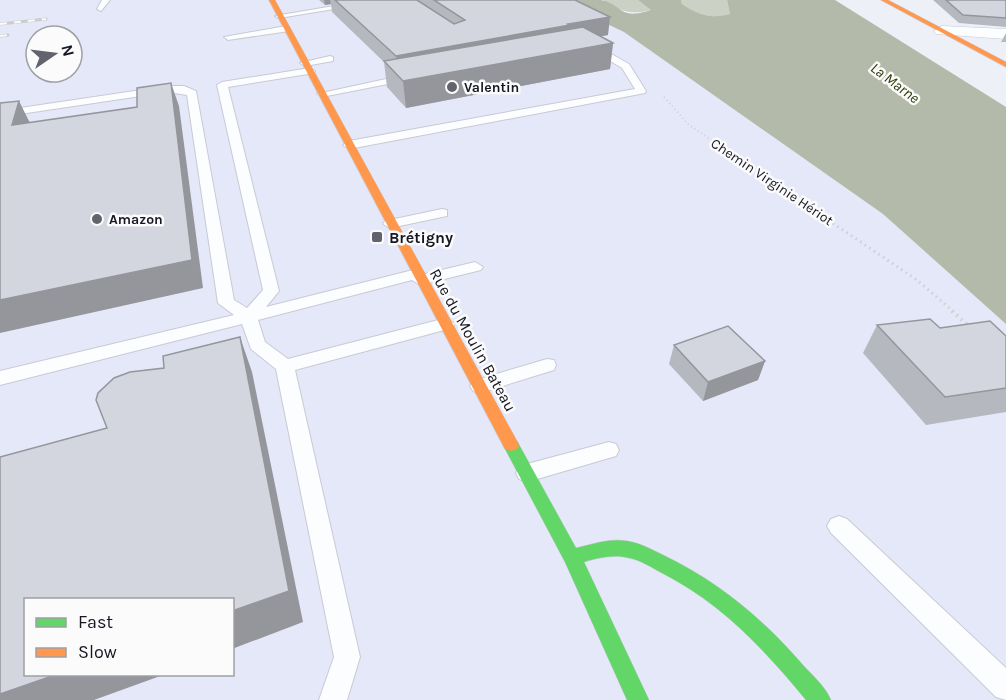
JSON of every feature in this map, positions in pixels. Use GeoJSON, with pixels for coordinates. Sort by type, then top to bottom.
{"type":"FeatureCollection","features":[{"type":"Feature","properties":{"kind":"street","name":"Rue du Moulin Bateau"},"geometry":{"type":"LineString","coordinates":[[272,0],[390,224],[572,557],[638,700]]}},
{"type":"Feature","properties":{"kind":"street"},"geometry":{"type":"LineString","coordinates":[[884,0],[1006,65]]}},
{"type":"Feature","properties":{"kind":"street"},"geometry":{"type":"LineString","coordinates":[[942,31],[1006,34]]}},
{"type":"Feature","properties":{"kind":"street"},"geometry":{"type":"LineString","coordinates":[[572,557],[608,549],[627,549],[669,566],[725,597],[773,643],[820,700]]}},
{"type":"Feature","properties":{"kind":"lane"},"geometry":{"type":"LineString","coordinates":[[101,9],[106,0]]}},
{"type":"Feature","properties":{"kind":"lane"},"geometry":{"type":"LineString","coordinates":[[279,16],[385,0]]}},
{"type":"Feature","properties":{"kind":"lane"},"geometry":{"type":"LineString","coordinates":[[228,37],[286,29]]}},
{"type":"Feature","properties":{"kind":"lane"},"geometry":{"type":"LineString","coordinates":[[349,145],[641,91],[626,66],[589,45],[578,47]]}},
{"type":"Feature","properties":{"kind":"lane"},"geometry":{"type":"LineString","coordinates":[[0,114],[168,89],[213,86],[307,67],[330,59]]}},
{"type":"Feature","properties":{"kind":"lane"},"geometry":{"type":"LineString","coordinates":[[322,94],[421,75]]}},
{"type":"Feature","properties":{"kind":"lane"},"geometry":{"type":"LineString","coordinates":[[213,86],[271,291],[249,317]]}},
{"type":"Feature","properties":{"kind":"lane"},"geometry":{"type":"LineString","coordinates":[[184,89],[192,93],[226,303],[249,317],[257,345],[285,366],[347,657],[333,700]]}},
{"type":"Feature","properties":{"kind":"lane"},"geometry":{"type":"LineString","coordinates":[[390,224],[442,213]]}},
{"type":"Feature","properties":{"kind":"lane"},"geometry":{"type":"LineString","coordinates":[[0,378],[419,277],[475,267]]}},
{"type":"Feature","properties":{"kind":"lane"},"geometry":{"type":"LineString","coordinates":[[285,366],[446,324]]}},
{"type":"Feature","properties":{"kind":"lane"},"geometry":{"type":"LineString","coordinates":[[480,386],[547,365]]}},
{"type":"Feature","properties":{"kind":"lane"},"geometry":{"type":"LineString","coordinates":[[527,473],[609,450]]}},
{"type":"Feature","properties":{"kind":"lane"},"geometry":{"type":"LineString","coordinates":[[839,526],[1006,687]]}},
{"type":"Feature","properties":{"kind":"path","name":"Chemin Virginie Hériot"},"geometry":{"type":"LineString","coordinates":[[658,90],[689,125],[917,280],[970,328]]}},
{"type":"Feature","properties":{"kind":"shaded area"},"geometry":{"type":"Polygon","coordinates":[[[0,0],[557,0],[624,32],[883,214],[1006,324],[1006,700],[0,700],[0,0]]]}},
{"type":"Feature","properties":{"kind":"shaded area"},"geometry":{"type":"Polygon","coordinates":[[[603,0],[638,0],[652,10],[626,11],[603,0]]]}},
{"type":"Feature","properties":{"kind":"shaded area"},"geometry":{"type":"Polygon","coordinates":[[[681,0],[727,0],[730,14],[705,15],[682,4],[681,0]]]}},
{"type":"Feature","properties":{"kind":"water","name":"La Marne"},"geometry":{"type":"Polygon","coordinates":[[[557,0],[601,0],[632,14],[651,10],[638,0],[681,0],[682,4],[694,11],[716,16],[730,14],[727,0],[835,0],[1006,107],[1006,324],[883,214],[624,32],[557,0]]]}},
{"type":"Feature","properties":{"kind":"building"},"geometry":{"type":"Polygon","coordinates":[[[335,0],[417,0],[454,24],[465,20],[434,0],[575,0],[610,17],[396,56],[335,0]]]}},
{"type":"Feature","properties":{"kind":"building"},"geometry":{"type":"Polygon","coordinates":[[[946,0],[1006,0],[1006,18],[963,15],[946,0]]]}},
{"type":"Feature","properties":{"kind":"building"},"geometry":{"type":"Polygon","coordinates":[[[583,27],[613,43],[403,81],[384,61],[583,27]]]}},
{"type":"Feature","properties":{"kind":"building","name":"Amazon"},"geometry":{"type":"Polygon","coordinates":[[[171,83],[192,260],[0,300],[0,103],[19,101],[12,125],[137,107],[137,88],[171,83]]]}},
{"type":"Feature","properties":{"kind":"building"},"geometry":{"type":"Polygon","coordinates":[[[930,319],[940,328],[990,321],[1006,336],[1006,388],[945,397],[877,325],[930,319]]]}},
{"type":"Feature","properties":{"kind":"building"},"geometry":{"type":"Polygon","coordinates":[[[728,326],[765,361],[708,382],[674,345],[728,326]]]}},
{"type":"Feature","properties":{"kind":"building"},"geometry":{"type":"Polygon","coordinates":[[[240,337],[289,591],[234,610],[234,598],[24,598],[24,676],[52,676],[0,694],[0,457],[107,428],[96,400],[98,393],[114,378],[130,372],[164,368],[163,356],[240,337]]]}},
{"type":"Feature","properties":{"kind":"railway"},"geometry":{"type":"LineString","coordinates":[[0,24],[46,19]]}},
{"type":"Feature","properties":{"kind":"railway"},"geometry":{"type":"LineString","coordinates":[[0,36],[8,35]]}},
{"type":"Feature","properties":{"kind":"traffic: fast"},"geometry":{"type":"LineString","coordinates":[[511,445],[572,557],[638,700]]}},
{"type":"Feature","properties":{"kind":"traffic: fast"},"geometry":{"type":"LineString","coordinates":[[572,557],[606,549],[627,549],[685,575],[708,589],[748,622],[820,700]]}},
{"type":"Feature","properties":{"kind":"traffic: slow"},"geometry":{"type":"LineString","coordinates":[[272,0],[511,445]]}},
{"type":"Feature","properties":{"kind":"traffic: slow"},"geometry":{"type":"LineString","coordinates":[[884,0],[1006,65]]}},
{"type":"Feature","properties":{"kind":"place","name":"Valentin"},"geometry":{"type":"Point","coordinates":[452,87]}},
{"type":"Feature","properties":{"kind":"place","name":"Amazon"},"geometry":{"type":"Point","coordinates":[97,219]}},
{"type":"Feature","properties":{"kind":"place","name":"Brétigny"},"geometry":{"type":"Point","coordinates":[377,237]}}]}
